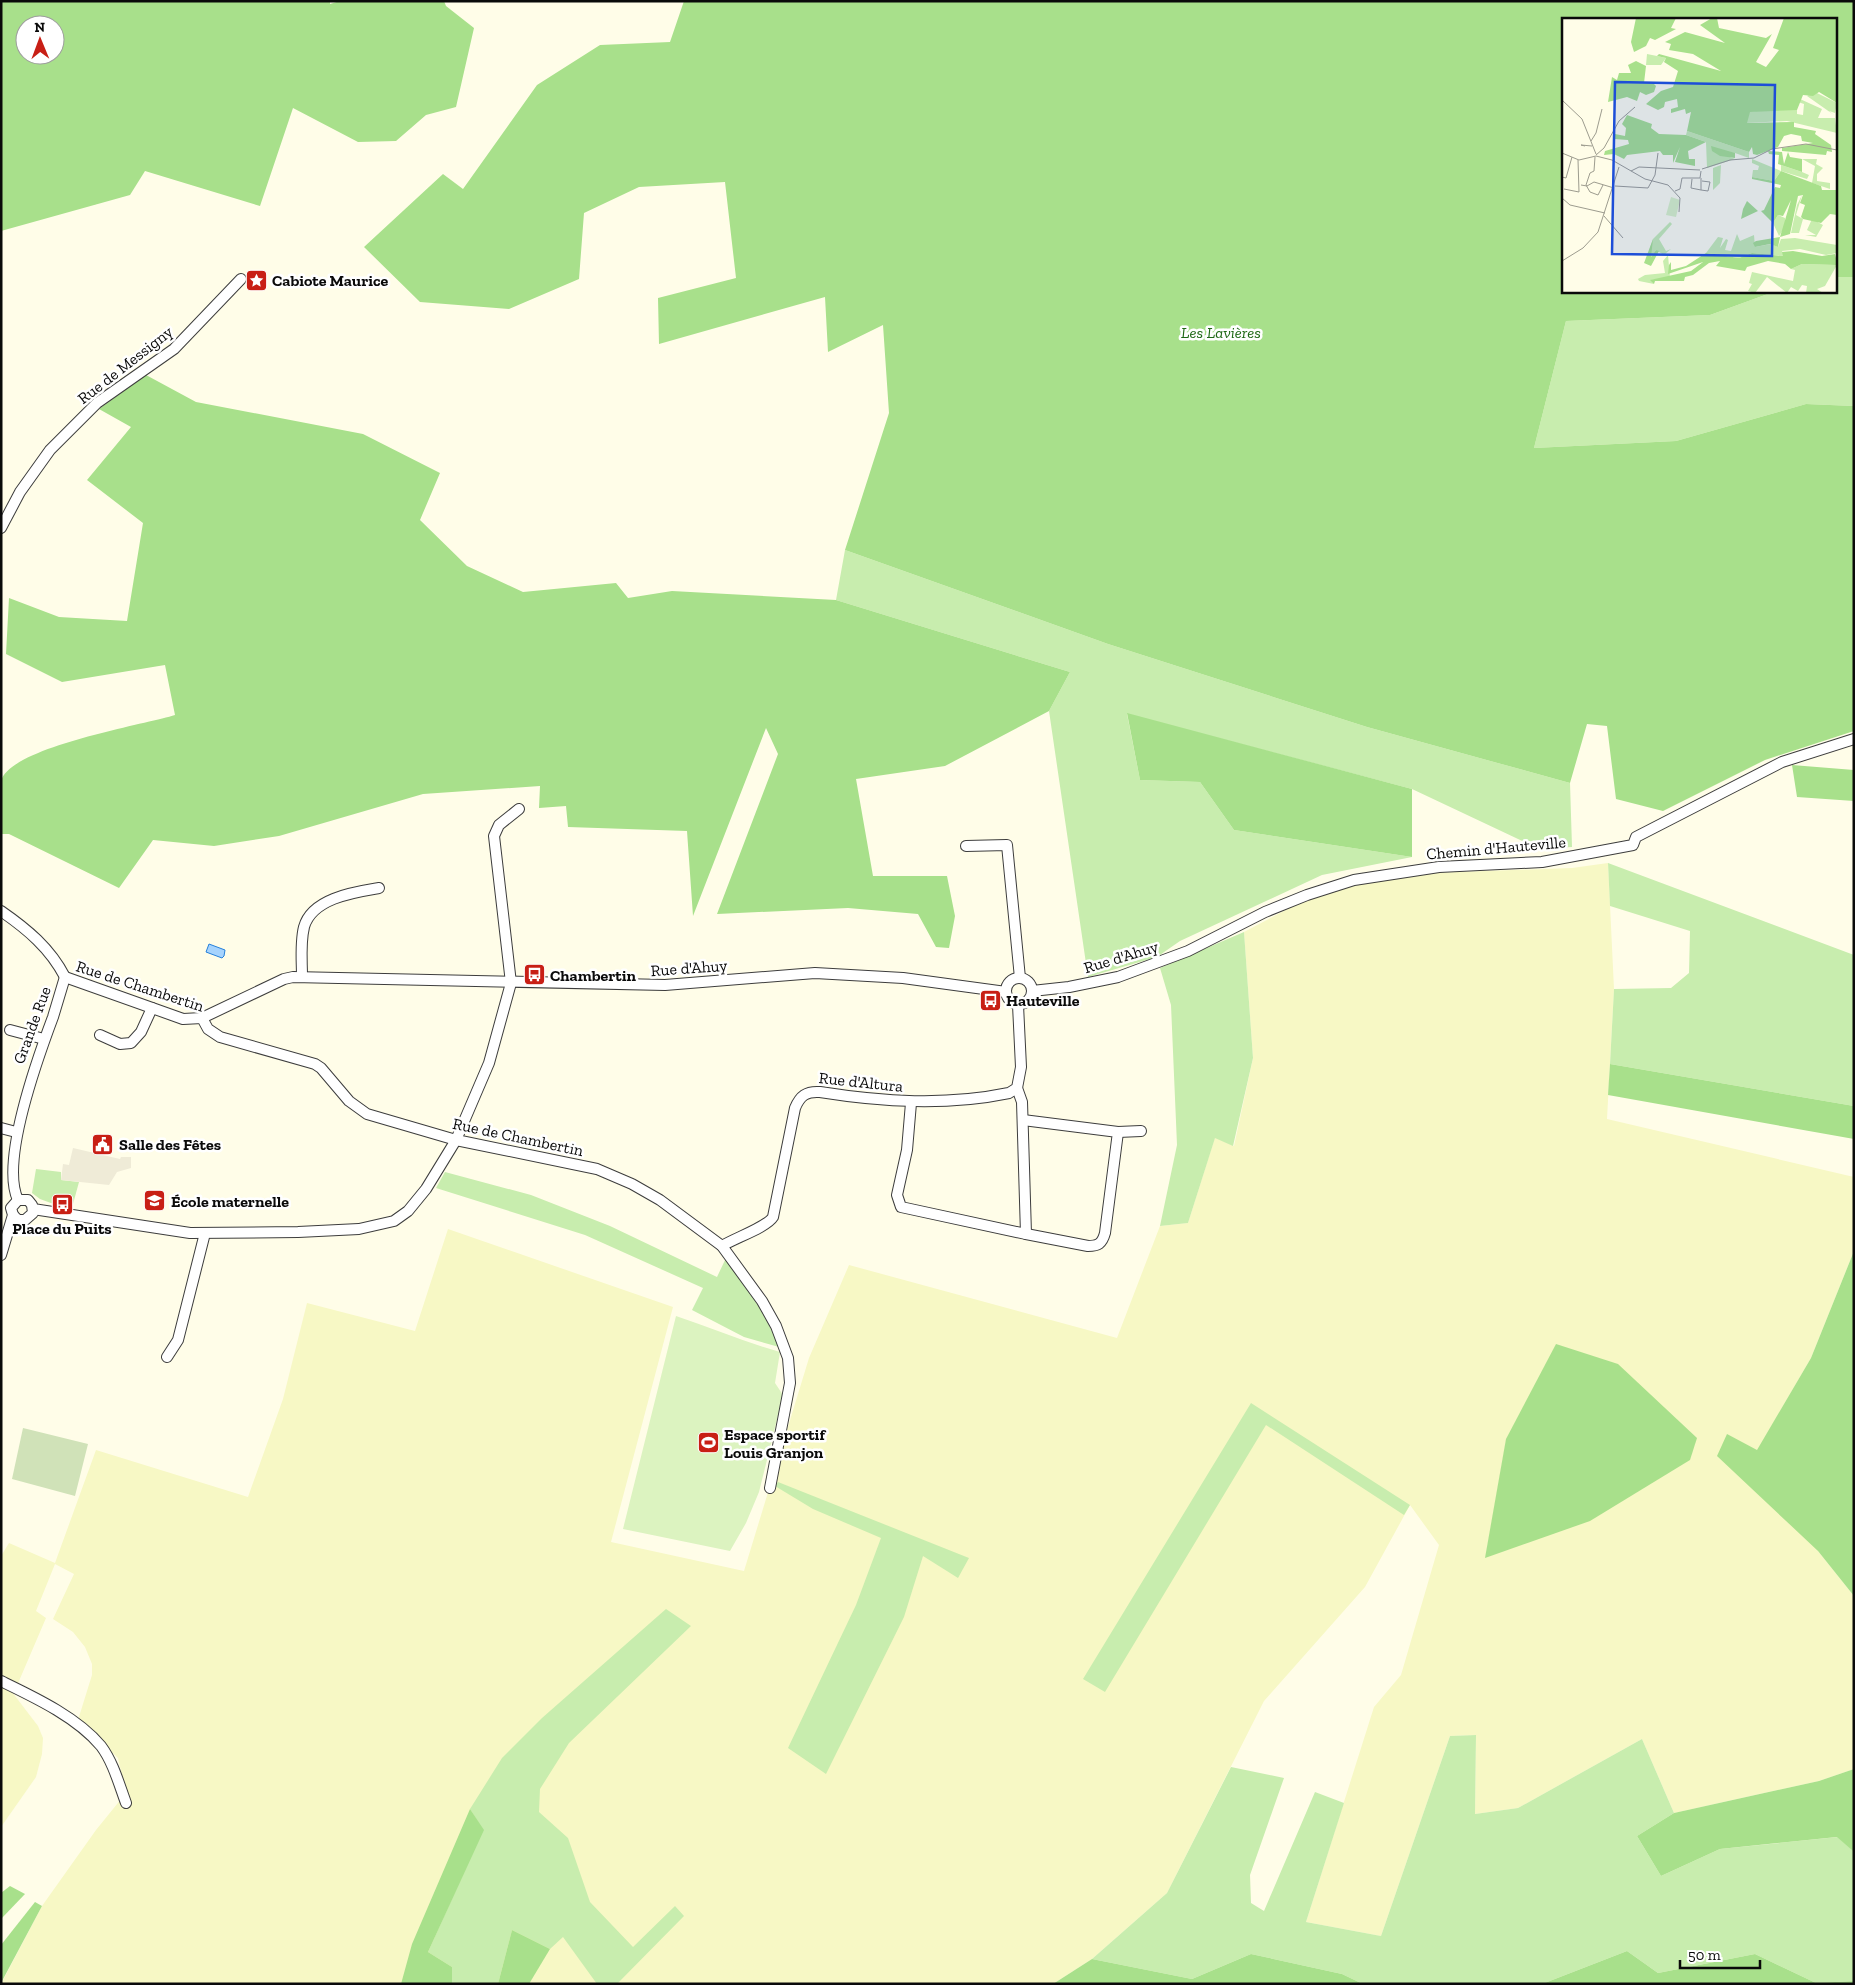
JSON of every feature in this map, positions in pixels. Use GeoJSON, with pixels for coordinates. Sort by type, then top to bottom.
{"type":"FeatureCollection","features":[{"type":"Feature","properties":{"kind":"street","name":"Rue de Messigny"},"geometry":{"type":"LineString","coordinates":[[1,528],[20,492],[50,450],[97,403],[174,348],[241,280]]}},
{"type":"Feature","properties":{"kind":"street","name":"Chemin d'Hauteville"},"geometry":{"type":"LineString","coordinates":[[1188,951],[1265,912],[1307,895],[1354,880],[1439,867],[1542,862],[1633,845],[1636,838],[1782,762],[1854,739]]}},
{"type":"Feature","properties":{"kind":"street"},"geometry":{"type":"LineString","coordinates":[[33,1209],[172,1232],[206,1233],[351,1229],[394,1221],[408,1211],[419,1198],[456,1140],[489,1063],[511,983],[494,836],[499,825],[519,809]]}},
{"type":"Feature","properties":{"kind":"street"},"geometry":{"type":"LineString","coordinates":[[966,846],[1007,845],[1020,978]]}},
{"type":"Feature","properties":{"kind":"street"},"geometry":{"type":"LineString","coordinates":[[302,977],[303,935],[307,919],[330,900],[379,888]]}},
{"type":"Feature","properties":{"kind":"street"},"geometry":{"type":"LineString","coordinates":[[1,911],[33,934],[47,949],[65,977]]}},
{"type":"Feature","properties":{"kind":"street","name":"Rue d'Ahuy"},"geometry":{"type":"LineString","coordinates":[[1032,991],[1069,987],[1118,977],[1188,951]]}},
{"type":"Feature","properties":{"kind":"street","name":"Rue d'Ahuy"},"geometry":{"type":"LineString","coordinates":[[202,1018],[284,979],[302,977],[664,986],[776,975],[824,973],[903,978],[1006,992]]}},
{"type":"Feature","properties":{"kind":"street","name":"Rue de Chambertin"},"geometry":{"type":"LineString","coordinates":[[65,977],[183,1019],[202,1018],[208,1029],[220,1037],[300,1059],[321,1068],[349,1101],[367,1114],[456,1140],[581,1164],[615,1176],[660,1200],[722,1246],[762,1301],[776,1326],[788,1358],[790,1383],[770,1488]]}},
{"type":"Feature","properties":{"kind":"street","name":"Grande Rue"},"geometry":{"type":"LineString","coordinates":[[18,1200],[12,1189],[10,1175],[24,1091],[65,977]]}},
{"type":"Feature","properties":{"kind":"street"},"geometry":{"type":"LineString","coordinates":[[1020,978],[1028,982],[1032,991],[1029,1000],[1018,1005],[1008,999],[1006,992],[1010,982],[1020,978]]}},
{"type":"Feature","properties":{"kind":"street"},"geometry":{"type":"LineString","coordinates":[[1018,1005],[1021,1067],[1017,1088],[1022,1102],[1026,1234]]}},
{"type":"Feature","properties":{"kind":"street"},"geometry":{"type":"LineString","coordinates":[[100,1035],[120,1044],[131,1043],[141,1032],[152,1008]]}},
{"type":"Feature","properties":{"kind":"street"},"geometry":{"type":"LineString","coordinates":[[10,1030],[44,1039]]}},
{"type":"Feature","properties":{"kind":"street","name":"Rue d'Altura"},"geometry":{"type":"LineString","coordinates":[[722,1246],[736,1237],[766,1225],[773,1217],[795,1108],[801,1097],[806,1093],[820,1092],[911,1103],[996,1096],[1017,1088]]}},
{"type":"Feature","properties":{"kind":"street"},"geometry":{"type":"LineString","coordinates":[[911,1103],[907,1150],[897,1195],[901,1207],[1088,1246],[1100,1244],[1105,1233],[1118,1132]]}},
{"type":"Feature","properties":{"kind":"street"},"geometry":{"type":"LineString","coordinates":[[1023,1120],[1118,1132],[1140,1131]]}},
{"type":"Feature","properties":{"kind":"street"},"geometry":{"type":"LineString","coordinates":[[1,1128],[16,1132]]}},
{"type":"Feature","properties":{"kind":"street"},"geometry":{"type":"LineString","coordinates":[[18,1200],[28,1200],[33,1209],[31,1216],[25,1220],[18,1220],[13,1215],[11,1208],[18,1200]]}},
{"type":"Feature","properties":{"kind":"street"},"geometry":{"type":"LineString","coordinates":[[1,1255],[5,1225],[13,1215]]}},
{"type":"Feature","properties":{"kind":"street"},"geometry":{"type":"LineString","coordinates":[[167,1357],[178,1340],[206,1233]]}},
{"type":"Feature","properties":{"kind":"street"},"geometry":{"type":"LineString","coordinates":[[1,1681],[48,1704],[100,1746],[112,1766],[126,1803]]}},
{"type":"Feature","properties":{"kind":"green space"},"geometry":{"type":"Polygon","coordinates":[[[1,1],[330,1],[330,4],[340,1],[444,1],[446,6],[474,28],[456,107],[426,115],[396,141],[358,142],[293,108],[260,206],[145,171],[130,195],[1,231],[1,1]]]}},
{"type":"Feature","properties":{"kind":"green space","name":"Les Lavières"},"geometry":{"type":"Polygon","coordinates":[[[684,1],[1854,1],[1854,277],[1838,277],[1838,18],[1562,18],[1562,292],[1773,292],[1710,315],[1566,321],[1534,448],[1676,441],[1806,404],[1854,406],[1854,731],[1765,760],[1663,811],[1616,799],[1607,726],[1587,724],[1570,783],[1367,727],[1108,644],[845,550],[889,413],[883,325],[828,352],[825,297],[659,344],[658,298],[736,278],[725,182],[639,187],[584,213],[579,279],[509,309],[420,302],[364,247],[443,174],[463,189],[537,85],[600,45],[670,42],[684,1]]]}},
{"type":"Feature","properties":{"kind":"green space"},"geometry":{"type":"Polygon","coordinates":[[[1838,277],[1854,277],[1854,406],[1806,404],[1676,441],[1534,448],[1566,321],[1710,315],[1773,292],[1838,292],[1838,277]]]}},
{"type":"Feature","properties":{"kind":"green space"},"geometry":{"type":"Polygon","coordinates":[[[146,375],[196,402],[363,434],[440,473],[420,520],[467,566],[523,592],[616,583],[628,598],[672,591],[836,600],[1070,672],[1049,711],[945,766],[856,779],[873,876],[947,876],[955,916],[949,948],[936,947],[918,914],[848,908],[717,914],[778,754],[766,728],[693,916],[687,831],[568,827],[566,806],[539,808],[540,786],[423,794],[279,836],[214,846],[153,840],[119,888],[9,834],[1,834],[1,781],[10,769],[27,758],[79,739],[175,715],[165,665],[62,682],[6,654],[9,598],[59,617],[127,621],[143,523],[87,480],[131,427],[99,409],[146,375]]]}},
{"type":"Feature","properties":{"kind":"green space"},"geometry":{"type":"Polygon","coordinates":[[[845,550],[1108,644],[1367,727],[1570,783],[1572,847],[1539,849],[1412,789],[1127,714],[1140,780],[1200,782],[1234,830],[1412,857],[1322,875],[1180,941],[1157,957],[1088,977],[1049,711],[1070,672],[836,600],[845,550]]]}},
{"type":"Feature","properties":{"kind":"green space"},"geometry":{"type":"Polygon","coordinates":[[[1127,713],[1412,789],[1412,857],[1234,830],[1200,782],[1140,780],[1127,713]]]}},
{"type":"Feature","properties":{"kind":"green space"},"geometry":{"type":"Polygon","coordinates":[[[1792,765],[1854,770],[1854,801],[1797,797],[1792,765]]]}},
{"type":"Feature","properties":{"kind":"green space"},"geometry":{"type":"Polygon","coordinates":[[[1608,863],[1614,989],[1607,1119],[1854,1177],[1854,1251],[1811,1358],[1757,1451],[1818,1551],[1854,1596],[1854,1769],[1819,1781],[1674,1813],[1642,1739],[1518,1808],[1475,1814],[1476,1735],[1450,1736],[1381,1936],[1306,1922],[1374,1707],[1401,1675],[1439,1545],[1410,1505],[1365,1587],[1264,1701],[1167,1893],[1092,1959],[1053,1984],[1,1984],[42,1906],[96,1830],[126,1793],[118,1758],[78,1720],[92,1675],[92,1664],[85,1647],[73,1632],[53,1619],[74,1574],[55,1564],[36,1611],[46,1618],[16,1688],[1,1678],[1,1556],[9,1543],[55,1563],[96,1450],[248,1497],[283,1399],[307,1303],[415,1331],[448,1229],[673,1307],[611,1542],[744,1571],[809,1358],[849,1265],[1117,1338],[1160,1226],[1188,1223],[1215,1137],[1234,1146],[1253,1058],[1244,932],[1310,897],[1402,874],[1572,868],[1608,863]]]}},
{"type":"Feature","properties":{"kind":"green space"},"geometry":{"type":"Polygon","coordinates":[[[1608,863],[1854,955],[1854,1106],[1610,1064],[1614,989],[1671,988],[1689,973],[1690,931],[1610,906],[1608,863]]]}},
{"type":"Feature","properties":{"kind":"green space"},"geometry":{"type":"Polygon","coordinates":[[[1244,932],[1253,1058],[1233,1146],[1215,1138],[1188,1223],[1160,1226],[1177,1145],[1171,1005],[1160,968],[1244,932]]]}},
{"type":"Feature","properties":{"kind":"green space"},"geometry":{"type":"Polygon","coordinates":[[[1610,1064],[1854,1106],[1854,1139],[1608,1095],[1610,1064]]]}},
{"type":"Feature","properties":{"kind":"green space"},"geometry":{"type":"Polygon","coordinates":[[[36,1169],[61,1172],[61,1180],[79,1182],[73,1204],[61,1200],[59,1206],[40,1199],[32,1193],[36,1169]]]}},
{"type":"Feature","properties":{"kind":"green space"},"geometry":{"type":"Polygon","coordinates":[[[445,1172],[531,1195],[610,1226],[717,1277],[726,1258],[764,1314],[779,1347],[744,1337],[692,1310],[703,1288],[585,1235],[436,1188],[445,1172]]]}},
{"type":"Feature","properties":{"kind":"green space"},"geometry":{"type":"Polygon","coordinates":[[[1854,1251],[1854,1596],[1818,1551],[1717,1456],[1727,1434],[1757,1450],[1811,1358],[1854,1251]]]}},
{"type":"Feature","properties":{"kind":"green space","name":"Espace sportif Louis Granjon"},"geometry":{"type":"Polygon","coordinates":[[[676,1316],[780,1352],[775,1383],[783,1395],[759,1492],[746,1523],[730,1551],[623,1529],[676,1316]]]}},
{"type":"Feature","properties":{"kind":"green space"},"geometry":{"type":"Polygon","coordinates":[[[1556,1344],[1618,1364],[1697,1438],[1690,1460],[1590,1521],[1485,1558],[1506,1439],[1556,1344]]]}},
{"type":"Feature","properties":{"kind":"green space"},"geometry":{"type":"Polygon","coordinates":[[[1251,1403],[1410,1505],[1404,1515],[1266,1425],[1105,1692],[1083,1679],[1251,1403]]]}},
{"type":"Feature","properties":{"kind":"green space"},"geometry":{"type":"Polygon","coordinates":[[[23,1428],[88,1444],[75,1496],[12,1479],[23,1428]]]}},
{"type":"Feature","properties":{"kind":"green space"},"geometry":{"type":"Polygon","coordinates":[[[778,1482],[969,1558],[958,1578],[923,1556],[904,1617],[826,1774],[788,1748],[856,1605],[881,1538],[813,1509],[775,1486],[778,1482]]]}},
{"type":"Feature","properties":{"kind":"green space"},"geometry":{"type":"Polygon","coordinates":[[[666,1609],[691,1626],[569,1743],[540,1789],[539,1812],[568,1838],[590,1902],[633,1947],[675,1906],[684,1916],[617,1984],[597,1984],[563,1937],[550,1949],[512,1930],[498,1984],[452,1984],[452,1967],[428,1952],[483,1830],[470,1809],[502,1758],[542,1718],[666,1609]]]}},
{"type":"Feature","properties":{"kind":"green space"},"geometry":{"type":"Polygon","coordinates":[[[1,1686],[12,1692],[38,1726],[43,1738],[42,1754],[36,1777],[1,1827],[1,1686]]]}},
{"type":"Feature","properties":{"kind":"green space"},"geometry":{"type":"Polygon","coordinates":[[[1476,1735],[1475,1814],[1518,1808],[1642,1739],[1674,1813],[1637,1836],[1661,1876],[1720,1849],[1838,1837],[1854,1852],[1854,1981],[1816,1983],[1755,1954],[1658,1973],[1627,1951],[1542,1984],[1363,1984],[1342,1974],[1251,1954],[1192,1979],[1092,1959],[1167,1893],[1231,1767],[1284,1778],[1250,1875],[1251,1903],[1264,1911],[1315,1792],[1344,1803],[1306,1922],[1381,1936],[1450,1736],[1476,1735]]]}},
{"type":"Feature","properties":{"kind":"green space"},"geometry":{"type":"Polygon","coordinates":[[[1854,1769],[1854,1852],[1837,1837],[1720,1849],[1661,1876],[1637,1836],[1674,1813],[1819,1781],[1854,1769]]]}},
{"type":"Feature","properties":{"kind":"green space"},"geometry":{"type":"Polygon","coordinates":[[[470,1809],[484,1830],[428,1952],[452,1967],[452,1984],[401,1984],[412,1944],[470,1809]]]}},
{"type":"Feature","properties":{"kind":"green space"},"geometry":{"type":"Polygon","coordinates":[[[10,1886],[25,1894],[1,1919],[1,1893],[10,1886]]]}},
{"type":"Feature","properties":{"kind":"green space"},"geometry":{"type":"Polygon","coordinates":[[[35,1902],[42,1906],[1,1983],[1,1945],[35,1902]]]}},
{"type":"Feature","properties":{"kind":"green space"},"geometry":{"type":"Polygon","coordinates":[[[512,1930],[550,1949],[529,1984],[498,1984],[512,1930]]]}},
{"type":"Feature","properties":{"kind":"green space"},"geometry":{"type":"Polygon","coordinates":[[[1627,1951],[1658,1973],[1755,1954],[1816,1983],[1854,1981],[1854,1984],[1542,1984],[1627,1951]]]}},
{"type":"Feature","properties":{"kind":"green space"},"geometry":{"type":"Polygon","coordinates":[[[1251,1954],[1342,1974],[1363,1984],[1053,1984],[1092,1959],[1192,1979],[1251,1954]]]}},
{"type":"Feature","properties":{"kind":"shaded area","name":"Place du Puits"},"geometry":{"type":"Polygon","coordinates":[[[73,1148],[120,1159],[121,1157],[131,1157],[131,1168],[117,1172],[109,1185],[61,1180],[63,1164],[69,1165],[73,1148]]]}},
{"type":"Feature","properties":{"kind":"water"},"geometry":{"type":"Polygon","coordinates":[[[209,944],[225,950],[224,956],[222,958],[206,952],[209,944]]]}},
{"type":"Feature","properties":{"kind":"place","name":"Cabiote Maurice"},"geometry":{"type":"Point","coordinates":[256,280]}},
{"type":"Feature","properties":{"kind":"place","name":"Chambertin"},"geometry":{"type":"Point","coordinates":[534,975]}},
{"type":"Feature","properties":{"kind":"place","name":"Hauteville"},"geometry":{"type":"Point","coordinates":[990,1000]}},
{"type":"Feature","properties":{"kind":"place","name":"Salle des Fêtes"},"geometry":{"type":"Point","coordinates":[103,1144]}},
{"type":"Feature","properties":{"kind":"place","name":"École maternelle"},"geometry":{"type":"Point","coordinates":[155,1201]}},
{"type":"Feature","properties":{"kind":"place","name":"Place du Puits"},"geometry":{"type":"Point","coordinates":[62,1204]}},
{"type":"Feature","properties":{"kind":"place","name":"Espace sportif Louis Granjon"},"geometry":{"type":"Point","coordinates":[708,1443]}}]}
